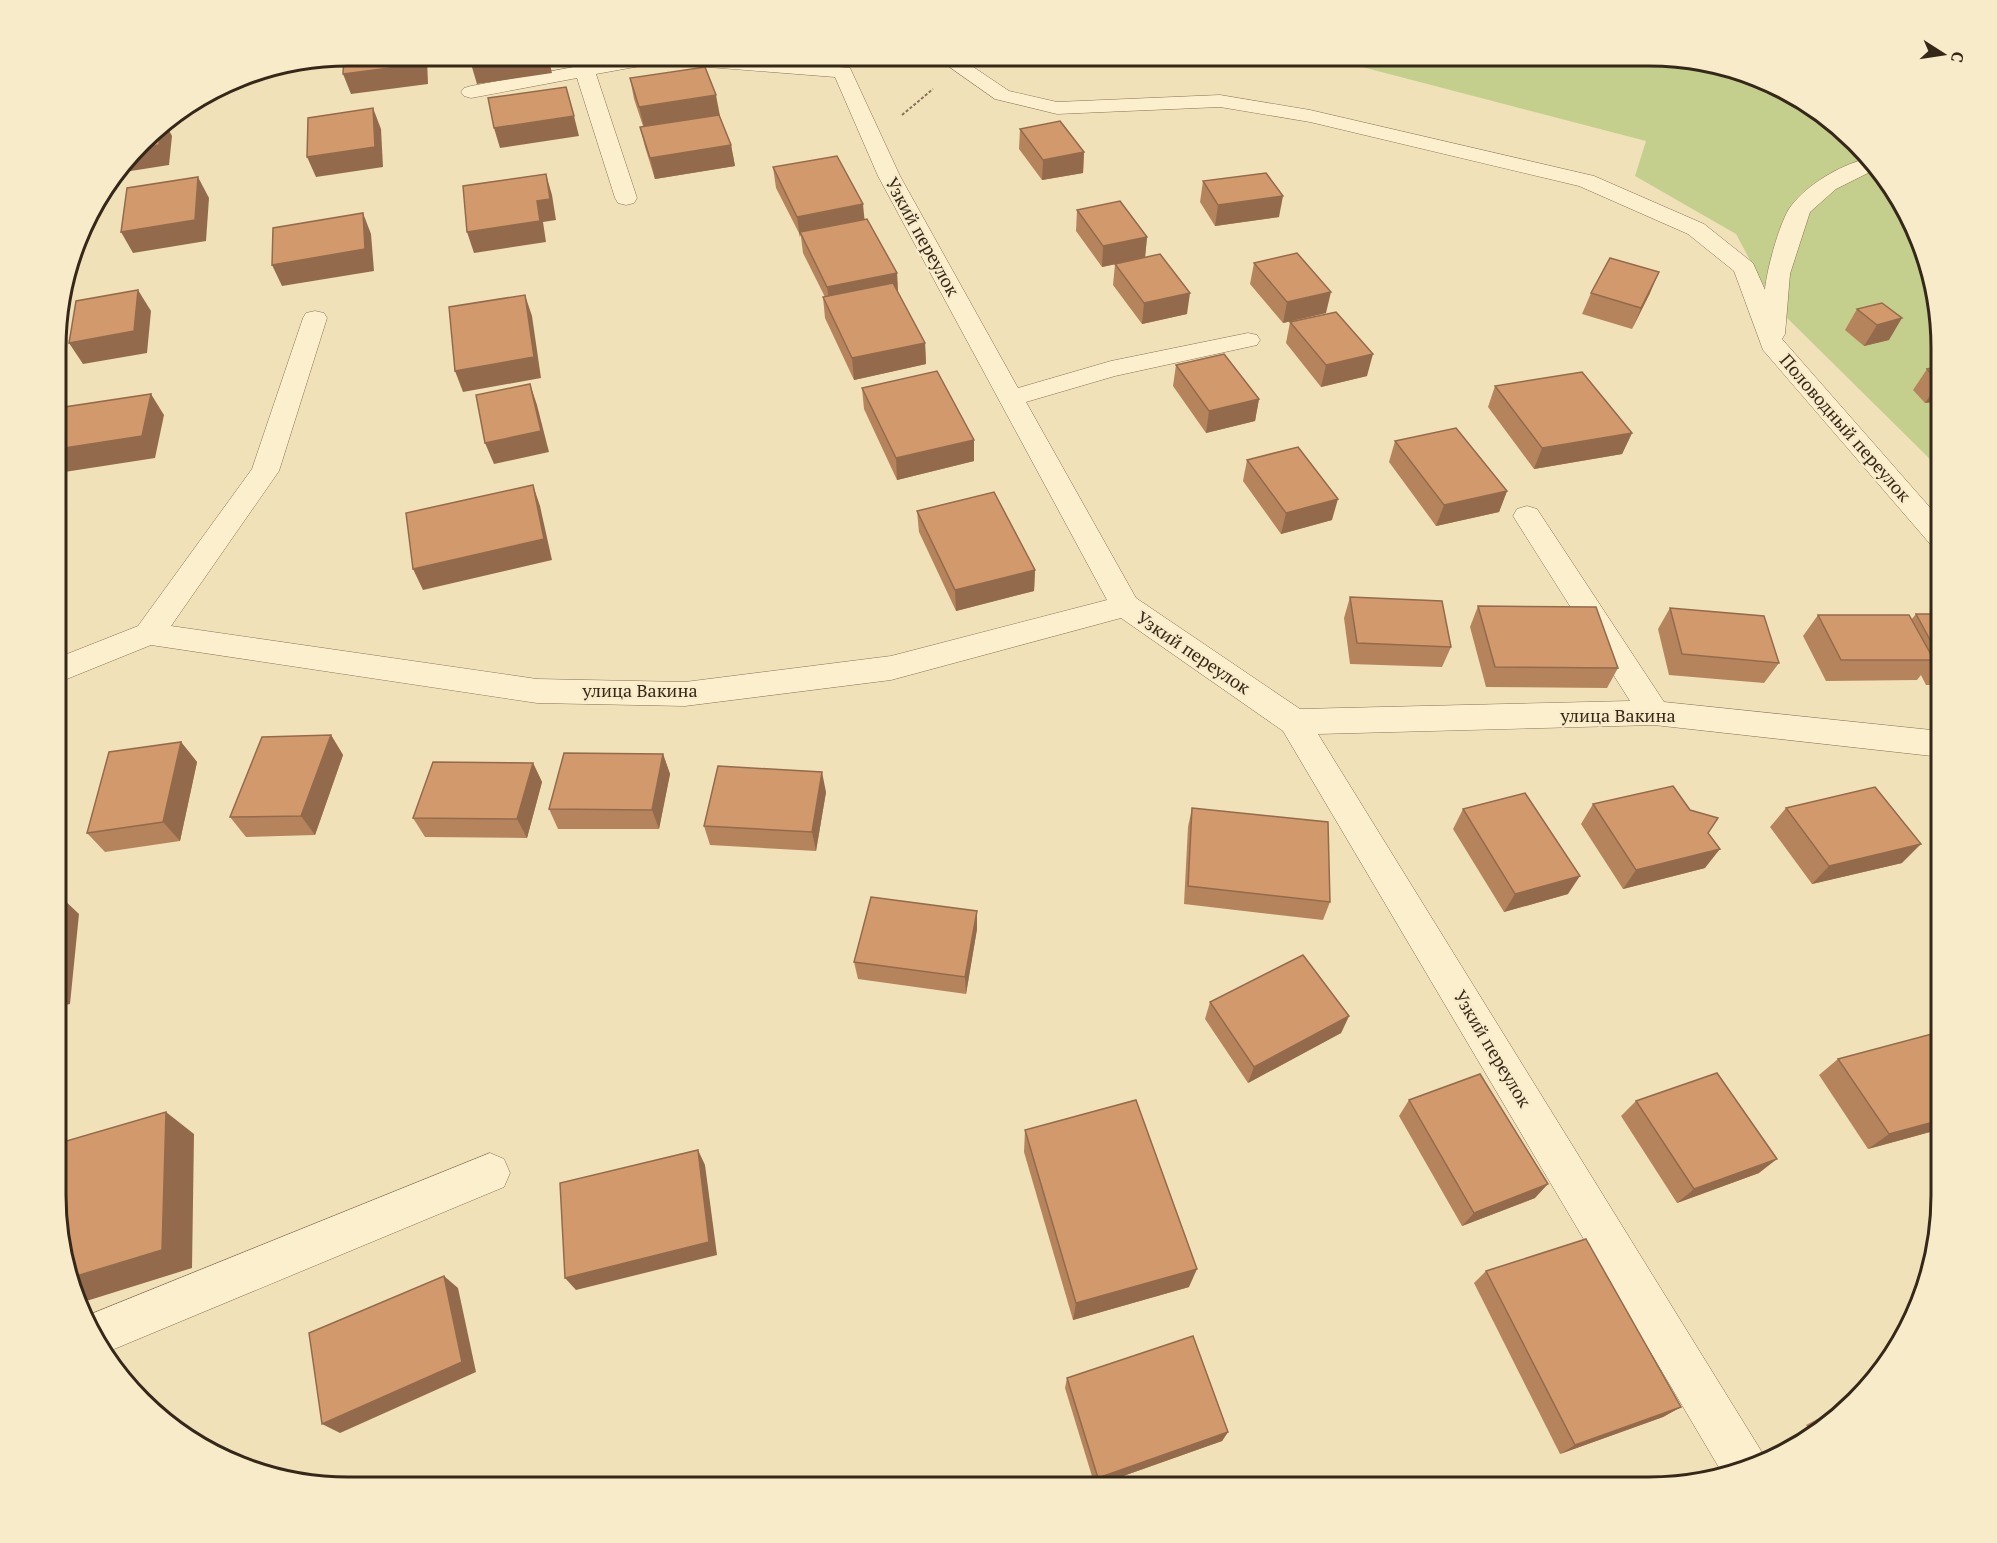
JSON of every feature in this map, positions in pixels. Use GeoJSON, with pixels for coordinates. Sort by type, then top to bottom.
{"type":"FeatureCollection","features":[{"type":"Feature","properties":{"kind":"street","name":"Узкий переулок"},"geometry":{"type":"LineString","coordinates":[[471,93],[611,66]]}},
{"type":"Feature","properties":{"kind":"street","name":"Узкий переулок"},"geometry":{"type":"LineString","coordinates":[[769,66],[843,72],[888,176],[1125,606],[1294,722],[1742,1461]]}},
{"type":"Feature","properties":{"kind":"street"},"geometry":{"type":"LineString","coordinates":[[957,66],[1002,95],[1057,108],[1220,101],[1310,116],[1586,181],[1696,229],[1745,268],[1772,345]]}},
{"type":"Feature","properties":{"kind":"street"},"geometry":{"type":"LineString","coordinates":[[585,71],[626,198]]}},
{"type":"Feature","properties":{"kind":"street"},"geometry":{"type":"LineString","coordinates":[[1772,345],[1778,274],[1800,209],[1828,184],[1865,166]]}},
{"type":"Feature","properties":{"kind":"street"},"geometry":{"type":"LineString","coordinates":[[66,667],[149,634],[265,471],[315,318]]}},
{"type":"Feature","properties":{"kind":"street"},"geometry":{"type":"LineString","coordinates":[[1011,398],[1111,369],[1248,340]]}},
{"type":"Feature","properties":{"kind":"street","name":"Половодный переулок"},"geometry":{"type":"LineString","coordinates":[[1772,345],[1931,527]]}},
{"type":"Feature","properties":{"kind":"street"},"geometry":{"type":"LineString","coordinates":[[1527,516],[1654,713]]}},
{"type":"Feature","properties":{"kind":"street","name":"улица Вакина"},"geometry":{"type":"LineString","coordinates":[[149,634],[537,691],[685,694],[891,668],[1125,606]]}},
{"type":"Feature","properties":{"kind":"street","name":"улица Вакина"},"geometry":{"type":"LineString","coordinates":[[1294,722],[1654,713],[1931,743]]}},
{"type":"Feature","properties":{"kind":"street"},"geometry":{"type":"LineString","coordinates":[[102,1332],[490,1173]]}},
{"type":"Feature","properties":{"kind":"path"},"geometry":{"type":"LineString","coordinates":[[873,140],[947,66]]}},
{"type":"Feature","properties":{"kind":"green space"},"geometry":{"type":"Polygon","coordinates":[[[1358,66],[1686,68],[1757,87],[1821,124],[1873,176],[1902,223],[1916,257],[1929,311],[1931,460],[1774,305],[1736,234],[1635,176],[1646,141],[1358,66]]]}},
{"type":"Feature","properties":{"kind":"building"},"geometry":{"type":"Polygon","coordinates":[[[343,66],[405,66],[343,74],[343,66]]]}},
{"type":"Feature","properties":{"kind":"building"},"geometry":{"type":"Polygon","coordinates":[[[705,67],[716,95],[639,107],[630,78],[705,67]]]}},
{"type":"Feature","properties":{"kind":"building"},"geometry":{"type":"Polygon","coordinates":[[[566,87],[574,116],[494,128],[488,98],[566,87]]]}},
{"type":"Feature","properties":{"kind":"building"},"geometry":{"type":"Polygon","coordinates":[[[373,108],[375,147],[307,157],[308,118],[373,108]]]}},
{"type":"Feature","properties":{"kind":"building"},"geometry":{"type":"Polygon","coordinates":[[[719,115],[731,145],[650,158],[640,127],[719,115]]]}},
{"type":"Feature","properties":{"kind":"building"},"geometry":{"type":"Polygon","coordinates":[[[1060,121],[1084,152],[1043,160],[1020,129],[1060,121]]]}},
{"type":"Feature","properties":{"kind":"building"},"geometry":{"type":"Polygon","coordinates":[[[160,138],[159,145],[152,146],[160,138]]]}},
{"type":"Feature","properties":{"kind":"building"},"geometry":{"type":"Polygon","coordinates":[[[837,156],[863,204],[797,217],[773,167],[837,156]]]}},
{"type":"Feature","properties":{"kind":"building"},"geometry":{"type":"Polygon","coordinates":[[[1266,173],[1283,196],[1218,205],[1203,181],[1266,173]]]}},
{"type":"Feature","properties":{"kind":"building"},"geometry":{"type":"Polygon","coordinates":[[[546,174],[550,199],[537,201],[540,221],[467,232],[463,186],[546,174]]]}},
{"type":"Feature","properties":{"kind":"building"},"geometry":{"type":"Polygon","coordinates":[[[198,177],[195,220],[121,232],[127,188],[198,177]]]}},
{"type":"Feature","properties":{"kind":"building"},"geometry":{"type":"Polygon","coordinates":[[[1120,201],[1147,237],[1103,246],[1077,210],[1120,201]]]}},
{"type":"Feature","properties":{"kind":"building"},"geometry":{"type":"Polygon","coordinates":[[[363,213],[365,249],[272,265],[273,228],[363,213]]]}},
{"type":"Feature","properties":{"kind":"building"},"geometry":{"type":"Polygon","coordinates":[[[867,219],[897,273],[827,287],[800,232],[867,219]]]}},
{"type":"Feature","properties":{"kind":"building"},"geometry":{"type":"Polygon","coordinates":[[[1297,253],[1331,292],[1287,302],[1254,263],[1297,253]]]}},
{"type":"Feature","properties":{"kind":"building"},"geometry":{"type":"Polygon","coordinates":[[[1160,254],[1190,293],[1144,303],[1115,264],[1160,254]]]}},
{"type":"Feature","properties":{"kind":"building"},"geometry":{"type":"Polygon","coordinates":[[[1610,258],[1659,272],[1641,308],[1591,293],[1610,258]]]}},
{"type":"Feature","properties":{"kind":"building"},"geometry":{"type":"Polygon","coordinates":[[[893,283],[925,343],[852,358],[823,297],[893,283]]]}},
{"type":"Feature","properties":{"kind":"building"},"geometry":{"type":"Polygon","coordinates":[[[138,290],[134,331],[69,343],[76,301],[138,290]]]}},
{"type":"Feature","properties":{"kind":"building"},"geometry":{"type":"Polygon","coordinates":[[[525,295],[534,357],[455,371],[449,307],[525,295]]]}},
{"type":"Feature","properties":{"kind":"building"},"geometry":{"type":"Polygon","coordinates":[[[1882,303],[1902,318],[1877,325],[1857,309],[1882,303]]]}},
{"type":"Feature","properties":{"kind":"building"},"geometry":{"type":"Polygon","coordinates":[[[1336,312],[1373,354],[1326,365],[1290,322],[1336,312]]]}},
{"type":"Feature","properties":{"kind":"building"},"geometry":{"type":"Polygon","coordinates":[[[1224,354],[1259,399],[1209,411],[1176,365],[1224,354]]]}},
{"type":"Feature","properties":{"kind":"building"},"geometry":{"type":"Polygon","coordinates":[[[937,371],[974,440],[896,458],[862,388],[937,371]]]}},
{"type":"Feature","properties":{"kind":"building"},"geometry":{"type":"Polygon","coordinates":[[[1582,372],[1632,433],[1542,448],[1495,386],[1582,372]]]}},
{"type":"Feature","properties":{"kind":"building"},"geometry":{"type":"Polygon","coordinates":[[[530,384],[541,431],[485,443],[476,395],[530,384]]]}},
{"type":"Feature","properties":{"kind":"building"},"geometry":{"type":"Polygon","coordinates":[[[151,394],[142,436],[66,448],[66,407],[151,394]]]}},
{"type":"Feature","properties":{"kind":"building"},"geometry":{"type":"Polygon","coordinates":[[[1456,428],[1507,491],[1444,505],[1395,441],[1456,428]]]}},
{"type":"Feature","properties":{"kind":"building"},"geometry":{"type":"Polygon","coordinates":[[[1298,447],[1338,499],[1286,513],[1247,460],[1298,447]]]}},
{"type":"Feature","properties":{"kind":"building"},"geometry":{"type":"Polygon","coordinates":[[[533,485],[544,539],[413,569],[406,513],[533,485]]]}},
{"type":"Feature","properties":{"kind":"building"},"geometry":{"type":"Polygon","coordinates":[[[994,492],[1035,570],[955,590],[917,511],[994,492]]]}},
{"type":"Feature","properties":{"kind":"building"},"geometry":{"type":"Polygon","coordinates":[[[1350,597],[1442,601],[1451,647],[1357,643],[1350,597]]]}},
{"type":"Feature","properties":{"kind":"building"},"geometry":{"type":"Polygon","coordinates":[[[1478,606],[1596,607],[1618,668],[1495,667],[1478,606]]]}},
{"type":"Feature","properties":{"kind":"building"},"geometry":{"type":"Polygon","coordinates":[[[1670,608],[1764,616],[1779,663],[1682,654],[1670,608]]]}},
{"type":"Feature","properties":{"kind":"building"},"geometry":{"type":"Polygon","coordinates":[[[1916,614],[1931,614],[1931,642],[1916,614]]]}},
{"type":"Feature","properties":{"kind":"building"},"geometry":{"type":"Polygon","coordinates":[[[1818,615],[1909,615],[1931,655],[1931,660],[1841,660],[1818,615]]]}},
{"type":"Feature","properties":{"kind":"building"},"geometry":{"type":"Polygon","coordinates":[[[331,735],[301,816],[230,817],[262,737],[331,735]]]}},
{"type":"Feature","properties":{"kind":"building"},"geometry":{"type":"Polygon","coordinates":[[[181,742],[163,822],[87,833],[109,752],[181,742]]]}},
{"type":"Feature","properties":{"kind":"building"},"geometry":{"type":"Polygon","coordinates":[[[564,753],[663,754],[652,810],[549,809],[564,753]]]}},
{"type":"Feature","properties":{"kind":"building"},"geometry":{"type":"Polygon","coordinates":[[[433,762],[533,763],[517,819],[413,818],[433,762]]]}},
{"type":"Feature","properties":{"kind":"building"},"geometry":{"type":"Polygon","coordinates":[[[718,766],[822,772],[812,832],[704,826],[718,766]]]}},
{"type":"Feature","properties":{"kind":"building"},"geometry":{"type":"Polygon","coordinates":[[[1673,786],[1690,810],[1718,818],[1708,833],[1720,849],[1636,870],[1593,804],[1673,786]]]}},
{"type":"Feature","properties":{"kind":"building"},"geometry":{"type":"Polygon","coordinates":[[[1875,787],[1921,844],[1829,866],[1786,808],[1875,787]]]}},
{"type":"Feature","properties":{"kind":"building"},"geometry":{"type":"Polygon","coordinates":[[[1525,793],[1580,876],[1515,894],[1463,809],[1525,793]]]}},
{"type":"Feature","properties":{"kind":"building"},"geometry":{"type":"Polygon","coordinates":[[[1192,808],[1328,822],[1330,902],[1188,886],[1192,808]]]}},
{"type":"Feature","properties":{"kind":"building"},"geometry":{"type":"Polygon","coordinates":[[[871,897],[977,911],[965,977],[854,962],[871,897]]]}},
{"type":"Feature","properties":{"kind":"building"},"geometry":{"type":"Polygon","coordinates":[[[1303,955],[1349,1016],[1254,1067],[1210,1002],[1303,955]]]}},
{"type":"Feature","properties":{"kind":"building"},"geometry":{"type":"Polygon","coordinates":[[[1931,1034],[1931,1123],[1889,1134],[1838,1059],[1931,1034]]]}},
{"type":"Feature","properties":{"kind":"building"},"geometry":{"type":"Polygon","coordinates":[[[1717,1073],[1777,1159],[1694,1189],[1636,1101],[1717,1073]]]}},
{"type":"Feature","properties":{"kind":"building"},"geometry":{"type":"Polygon","coordinates":[[[1480,1074],[1548,1184],[1474,1213],[1409,1100],[1480,1074]]]}},
{"type":"Feature","properties":{"kind":"building"},"geometry":{"type":"Polygon","coordinates":[[[1136,1100],[1197,1269],[1076,1303],[1025,1130],[1136,1100]]]}},
{"type":"Feature","properties":{"kind":"building"},"geometry":{"type":"Polygon","coordinates":[[[166,1112],[162,1250],[78,1275],[68,1232],[66,1141],[166,1112]]]}},
{"type":"Feature","properties":{"kind":"building"},"geometry":{"type":"Polygon","coordinates":[[[698,1150],[709,1242],[565,1278],[560,1183],[698,1150]]]}},
{"type":"Feature","properties":{"kind":"building"},"geometry":{"type":"Polygon","coordinates":[[[1586,1239],[1681,1407],[1575,1445],[1486,1271],[1586,1239]]]}},
{"type":"Feature","properties":{"kind":"building"},"geometry":{"type":"Polygon","coordinates":[[[444,1276],[462,1362],[322,1424],[309,1333],[444,1276]]]}},
{"type":"Feature","properties":{"kind":"building"},"geometry":{"type":"Polygon","coordinates":[[[1193,1336],[1228,1432],[1098,1477],[1067,1378],[1193,1336]]]}}]}
